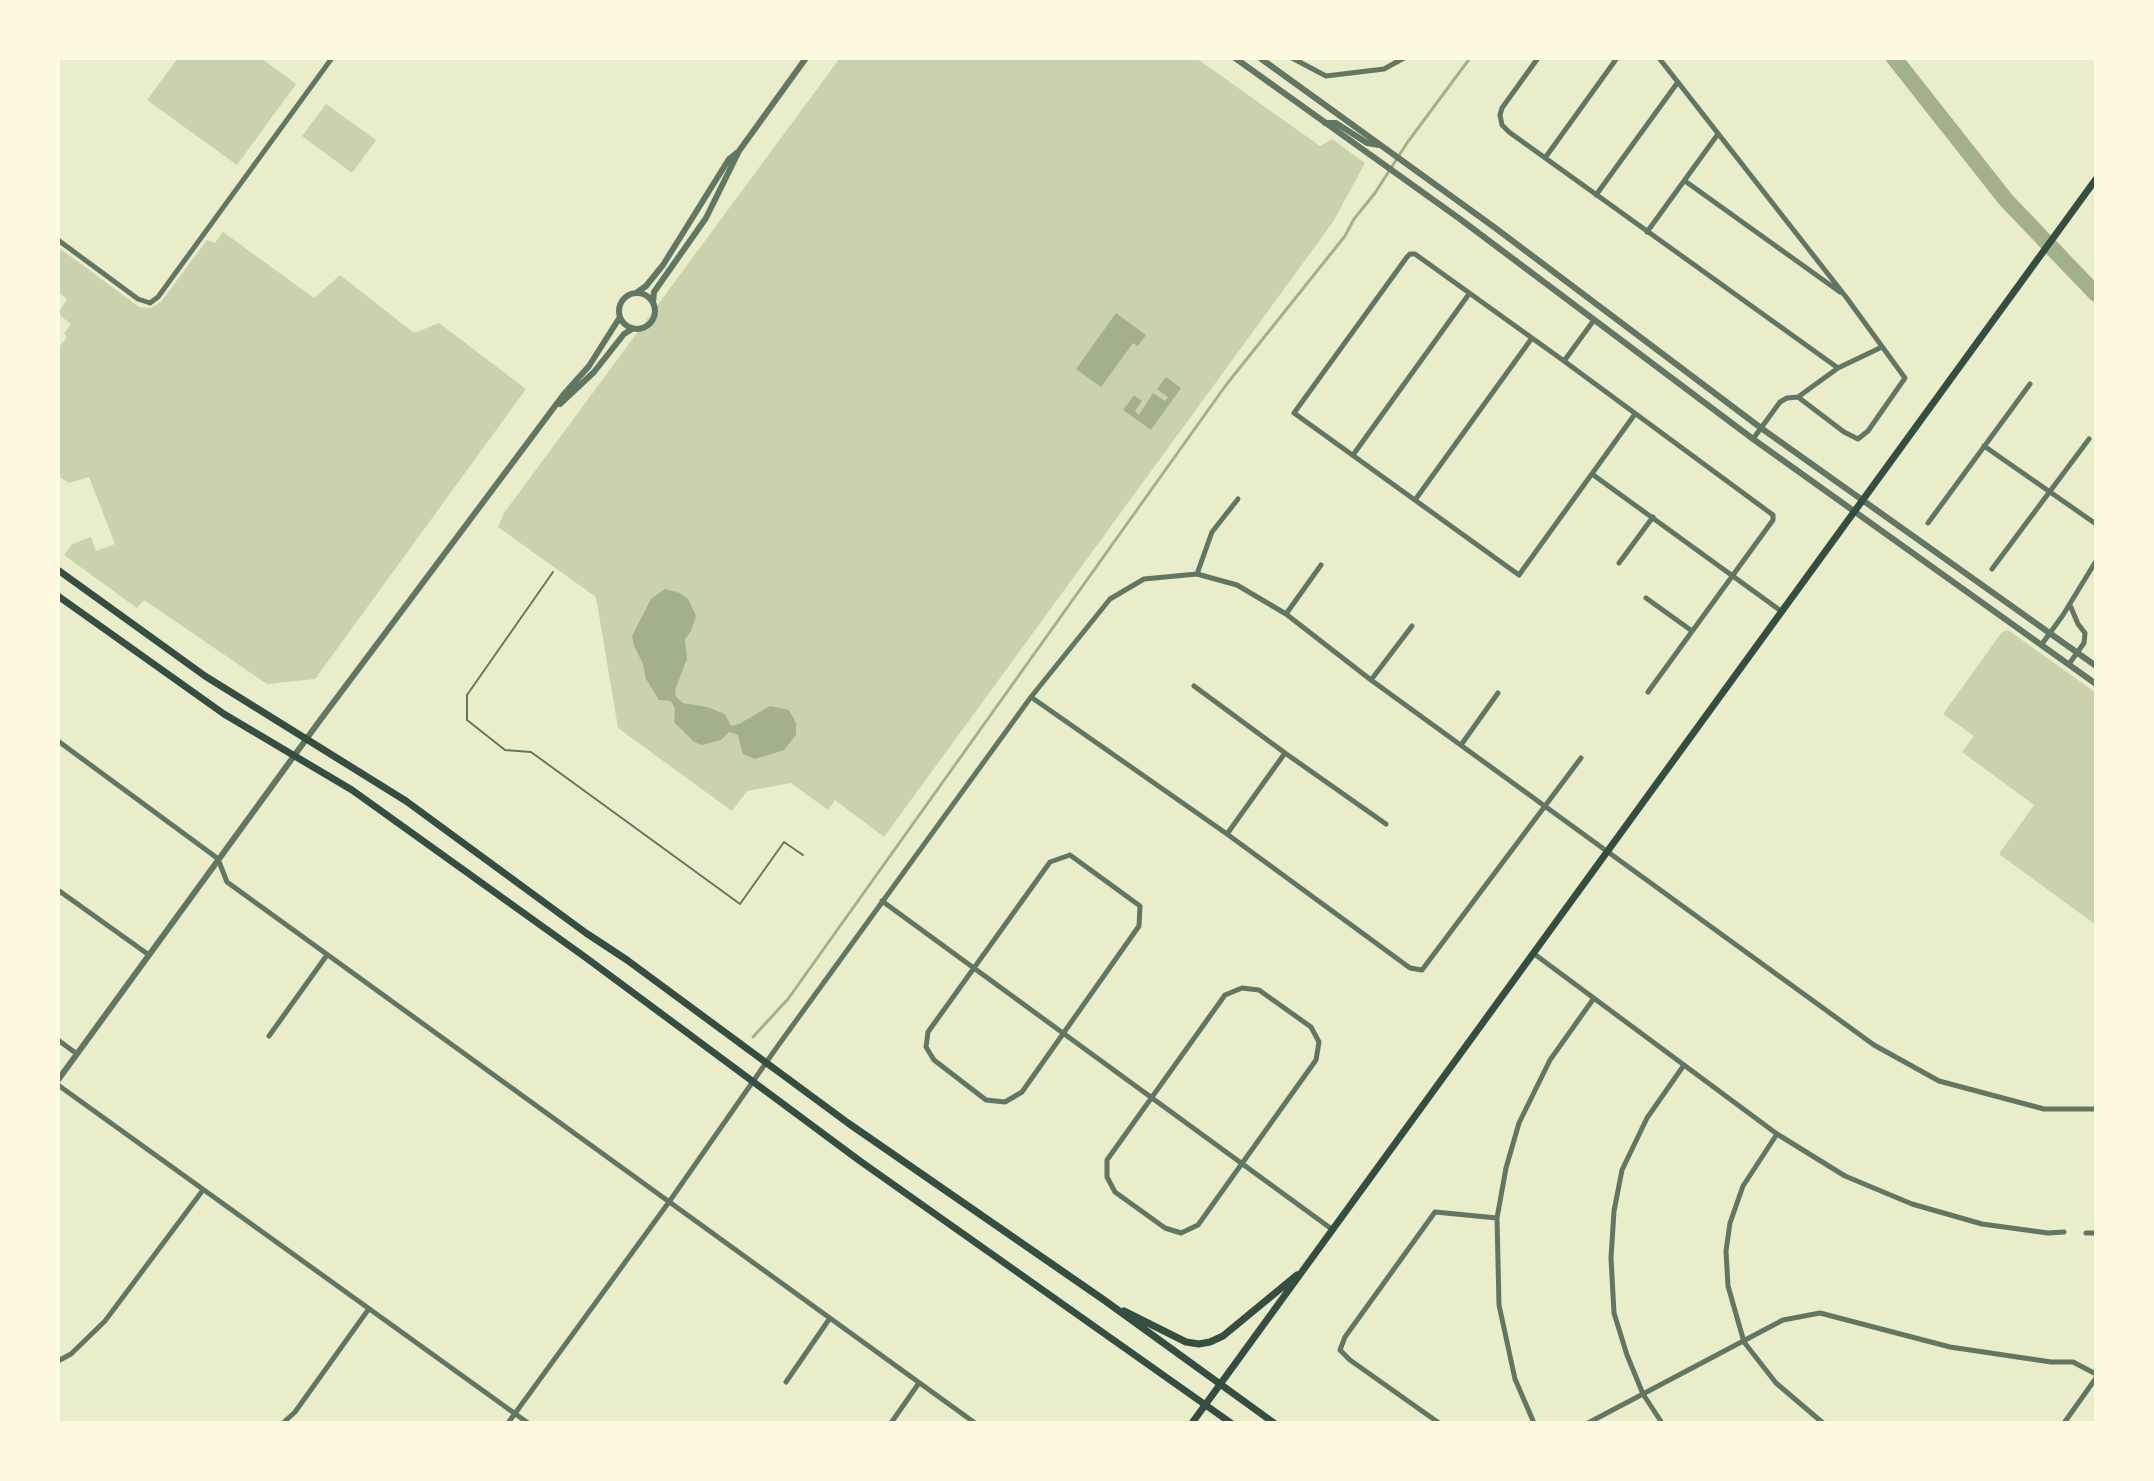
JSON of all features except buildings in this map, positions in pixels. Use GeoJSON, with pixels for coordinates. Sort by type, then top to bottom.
{"type":"FeatureCollection","features":[{"type":"Feature","properties":{"kind":"main road"},"geometry":{"type":"LineString","coordinates":[[1192,1423],[2096,179]]}},
{"type":"Feature","properties":{"kind":"main road"},"geometry":{"type":"LineString","coordinates":[[58,570],[205,676],[406,801],[848,1123],[1104,1300],[1274,1423]]}},
{"type":"Feature","properties":{"kind":"main road"},"geometry":{"type":"LineString","coordinates":[[58,596],[193,693],[364,799],[753,1082],[1231,1423]]}},
{"type":"Feature","properties":{"kind":"main road"},"geometry":{"type":"LineString","coordinates":[[1104,1300],[1186,1342],[1199,1344],[1223,1336],[1305,1269]]}},
{"type":"Feature","properties":{"kind":"street"},"geometry":{"type":"LineString","coordinates":[[58,240],[138,299],[150,303],[158,297],[332,58]]}},
{"type":"Feature","properties":{"kind":"street"},"geometry":{"type":"LineString","coordinates":[[557,406],[594,372],[624,334],[649,324],[654,314],[654,292],[706,218],[739,151],[806,58]]}},
{"type":"Feature","properties":{"kind":"street"},"geometry":{"type":"LineString","coordinates":[[1235,58],[1753,439],[2096,684]]}},
{"type":"Feature","properties":{"kind":"street"},"geometry":{"type":"LineString","coordinates":[[1260,58],[1761,428],[2096,666]]}},
{"type":"Feature","properties":{"kind":"street"},"geometry":{"type":"LineString","coordinates":[[1292,58],[1326,76],[1384,69],[1404,58]]}},
{"type":"Feature","properties":{"kind":"street"},"geometry":{"type":"LineString","coordinates":[[1538,58],[1500,115],[1502,125],[1838,368]]}},
{"type":"Feature","properties":{"kind":"street"},"geometry":{"type":"LineString","coordinates":[[1545,158],[1617,58]]}},
{"type":"Feature","properties":{"kind":"street"},"geometry":{"type":"LineString","coordinates":[[1659,58],[1846,297],[1905,378],[1863,438],[1852,438],[1798,397]]}},
{"type":"Feature","properties":{"kind":"street"},"geometry":{"type":"LineString","coordinates":[[1596,195],[1678,82]]}},
{"type":"Feature","properties":{"kind":"street"},"geometry":{"type":"LineString","coordinates":[[1324,123],[1336,123],[1367,143],[1379,145]]}},
{"type":"Feature","properties":{"kind":"street"},"geometry":{"type":"LineString","coordinates":[[1647,232],[1718,134]]}},
{"type":"Feature","properties":{"kind":"street"},"geometry":{"type":"LineString","coordinates":[[528,1423],[58,1083],[294,756],[564,394],[589,366],[620,317],[622,301],[646,286],[663,265],[729,159],[739,151]]}},
{"type":"Feature","properties":{"kind":"street"},"geometry":{"type":"LineString","coordinates":[[1685,181],[1846,297]]}},
{"type":"Feature","properties":{"kind":"street"},"geometry":{"type":"LineString","coordinates":[[1635,414],[1519,575],[1294,413],[1410,254],[1415,254],[1564,361],[1773,515],[1773,520],[1648,692]]}},
{"type":"Feature","properties":{"kind":"street"},"geometry":{"type":"LineString","coordinates":[[636,293],[644,294],[653,303]]}},
{"type":"Feature","properties":{"kind":"street"},"geometry":{"type":"LineString","coordinates":[[1353,456],[1469,294]]}},
{"type":"Feature","properties":{"kind":"street"},"geometry":{"type":"LineString","coordinates":[[620,317],[623,323],[633,328]]}},
{"type":"Feature","properties":{"kind":"street"},"geometry":{"type":"LineString","coordinates":[[1564,361],[1594,320]]}},
{"type":"Feature","properties":{"kind":"street"},"geometry":{"type":"LineString","coordinates":[[1415,500],[1532,338]]}},
{"type":"Feature","properties":{"kind":"street"},"geometry":{"type":"LineString","coordinates":[[1753,439],[1780,402],[1798,397],[1838,368],[1882,347]]}},
{"type":"Feature","properties":{"kind":"street"},"geometry":{"type":"LineString","coordinates":[[1928,523],[2030,384]]}},
{"type":"Feature","properties":{"kind":"street"},"geometry":{"type":"LineString","coordinates":[[1992,569],[2089,439]]}},
{"type":"Feature","properties":{"kind":"street"},"geometry":{"type":"LineString","coordinates":[[1984,446],[2096,524]]}},
{"type":"Feature","properties":{"kind":"street"},"geometry":{"type":"LineString","coordinates":[[1592,474],[1781,611]]}},
{"type":"Feature","properties":{"kind":"street"},"geometry":{"type":"LineString","coordinates":[[1197,574],[1212,532],[1238,499]]}},
{"type":"Feature","properties":{"kind":"street"},"geometry":{"type":"LineString","coordinates":[[1619,563],[1653,517]]}},
{"type":"Feature","properties":{"kind":"street"},"geometry":{"type":"LineString","coordinates":[[2042,644],[2096,561]]}},
{"type":"Feature","properties":{"kind":"street"},"geometry":{"type":"LineString","coordinates":[[1286,614],[1321,565]]}},
{"type":"Feature","properties":{"kind":"street"},"geometry":{"type":"LineString","coordinates":[[508,1423],[1031,697],[1110,599],[1144,579],[1197,574],[1237,585],[1286,614],[1371,680],[1874,1045],[1939,1081],[2044,1109],[2096,1109]]}},
{"type":"Feature","properties":{"kind":"street"},"geometry":{"type":"LineString","coordinates":[[1646,598],[1692,631]]}},
{"type":"Feature","properties":{"kind":"street"},"geometry":{"type":"LineString","coordinates":[[2069,664],[2084,643],[2085,633],[2070,604]]}},
{"type":"Feature","properties":{"kind":"street"},"geometry":{"type":"LineString","coordinates":[[1371,680],[1412,626]]}},
{"type":"Feature","properties":{"kind":"street"},"geometry":{"type":"LineString","coordinates":[[1194,686],[1386,824]]}},
{"type":"Feature","properties":{"kind":"street"},"geometry":{"type":"LineString","coordinates":[[1461,745],[1498,693]]}},
{"type":"Feature","properties":{"kind":"street"},"geometry":{"type":"LineString","coordinates":[[1031,697],[1227,834],[1410,968],[1422,970],[1581,758]]}},
{"type":"Feature","properties":{"kind":"street"},"geometry":{"type":"LineString","coordinates":[[58,741],[218,859],[227,882],[971,1422]]}},
{"type":"Feature","properties":{"kind":"street"},"geometry":{"type":"LineString","coordinates":[[1227,834],[1285,753]]}},
{"type":"Feature","properties":{"kind":"street"},"geometry":{"type":"LineString","coordinates":[[1070,855],[1140,906],[1139,926],[1064,1033],[1022,1092],[1005,1102],[986,1100],[934,1060],[926,1047],[928,1032],[1050,862],[1070,855]]}},
{"type":"Feature","properties":{"kind":"street"},"geometry":{"type":"LineString","coordinates":[[58,890],[149,955]]}},
{"type":"Feature","properties":{"kind":"street"},"geometry":{"type":"LineString","coordinates":[[882,901],[1333,1230]]}},
{"type":"Feature","properties":{"kind":"street"},"geometry":{"type":"LineString","coordinates":[[1532,953],[1777,1134],[1845,1176],[1912,1204],[1982,1224],[2048,1233],[2064,1232]]}},
{"type":"Feature","properties":{"kind":"street"},"geometry":{"type":"LineString","coordinates":[[269,1036],[327,955]]}},
{"type":"Feature","properties":{"kind":"street"},"geometry":{"type":"LineString","coordinates":[[1242,988],[1259,990],[1311,1027],[1319,1042],[1316,1060],[1241,1165],[1198,1225],[1181,1233],[1165,1228],[1115,1192],[1107,1177],[1107,1160],[1225,995],[1242,988]]}},
{"type":"Feature","properties":{"kind":"street"},"geometry":{"type":"LineString","coordinates":[[1534,1423],[1515,1379],[1499,1305],[1497,1218],[1506,1168],[1519,1123],[1550,1060],[1594,998]]}},
{"type":"Feature","properties":{"kind":"street"},"geometry":{"type":"LineString","coordinates":[[58,1040],[77,1054]]}},
{"type":"Feature","properties":{"kind":"street"},"geometry":{"type":"LineString","coordinates":[[1662,1423],[1643,1394],[1614,1313],[1611,1258],[1614,1211],[1622,1170],[1647,1118],[1684,1065]]}},
{"type":"Feature","properties":{"kind":"street"},"geometry":{"type":"LineString","coordinates":[[1777,1134],[1743,1186],[1730,1223],[1726,1251],[1728,1286],[1744,1342],[1776,1383],[1823,1423]]}},
{"type":"Feature","properties":{"kind":"street"},"geometry":{"type":"LineString","coordinates":[[58,1361],[71,1354],[105,1321],[203,1190]]}},
{"type":"Feature","properties":{"kind":"street"},"geometry":{"type":"LineString","coordinates":[[1439,1423],[1340,1350],[1351,1327],[1435,1212],[1497,1218]]}},
{"type":"Feature","properties":{"kind":"street"},"geometry":{"type":"LineString","coordinates":[[2086,1233],[2096,1233]]}},
{"type":"Feature","properties":{"kind":"street"},"geometry":{"type":"LineString","coordinates":[[283,1423],[295,1412],[368,1310]]}},
{"type":"Feature","properties":{"kind":"street"},"geometry":{"type":"LineString","coordinates":[[1588,1423],[1783,1320],[1820,1313],[1950,1347],[2051,1362],[2073,1362],[2096,1376],[2064,1423]]}},
{"type":"Feature","properties":{"kind":"street"},"geometry":{"type":"LineString","coordinates":[[786,1382],[830,1318]]}},
{"type":"Feature","properties":{"kind":"street"},"geometry":{"type":"LineString","coordinates":[[891,1423],[919,1383]]}},
{"type":"Feature","properties":{"kind":"lane"},"geometry":{"type":"LineString","coordinates":[[553,572],[467,695],[467,720],[505,750],[531,752],[740,904],[784,842],[803,855]]}},
{"type":"Feature","properties":{"kind":"shaded area"},"geometry":{"type":"Polygon","coordinates":[[[178,58],[261,58],[296,84],[237,165],[147,100],[178,58]]]}},
{"type":"Feature","properties":{"kind":"shaded area"},"geometry":{"type":"Polygon","coordinates":[[[840,58],[1196,58],[1320,146],[1332,139],[1365,163],[1333,222],[884,837],[835,800],[828,810],[791,783],[747,791],[732,811],[618,728],[596,597],[498,527],[504,513],[840,58]]]}},
{"type":"Feature","properties":{"kind":"shaded area"},"geometry":{"type":"Polygon","coordinates":[[[326,104],[376,140],[352,173],[302,136],[326,104]]]}},
{"type":"Feature","properties":{"kind":"shaded area"},"geometry":{"type":"Polygon","coordinates":[[[223,232],[314,298],[340,275],[414,333],[439,323],[526,389],[315,679],[267,684],[144,600],[137,608],[64,555],[72,544],[91,537],[96,551],[115,544],[89,477],[69,483],[58,476],[58,345],[67,337],[64,334],[71,324],[58,314],[67,299],[58,292],[58,247],[139,307],[151,308],[161,302],[207,240],[215,243],[223,232]]]}},
{"type":"Feature","properties":{"kind":"shaded area"},"geometry":{"type":"Polygon","coordinates":[[[1116,313],[1146,335],[1138,346],[1133,343],[1101,387],[1076,369],[1116,313]]]}},
{"type":"Feature","properties":{"kind":"shaded area"},"geometry":{"type":"Polygon","coordinates":[[[1166,377],[1181,388],[1151,430],[1123,410],[1134,395],[1142,401],[1135,411],[1139,415],[1153,393],[1165,401],[1168,397],[1157,389],[1166,377]]]}},
{"type":"Feature","properties":{"kind":"shaded area"},"geometry":{"type":"Polygon","coordinates":[[[665,589],[688,599],[696,616],[685,639],[687,659],[675,690],[676,697],[683,703],[725,714],[731,726],[770,706],[789,710],[796,723],[796,735],[784,750],[755,759],[743,754],[738,735],[729,732],[721,740],[702,745],[694,742],[674,722],[675,709],[671,701],[659,700],[646,679],[632,636],[651,599],[665,589]]]}},
{"type":"Feature","properties":{"kind":"shaded area"},"geometry":{"type":"Polygon","coordinates":[[[2008,630],[2096,693],[2096,925],[1999,854],[2034,805],[1962,752],[1974,736],[1943,714],[2002,632],[2008,630]]]}},
{"type":"Feature","properties":{"kind":"waterway"},"geometry":{"type":"LineString","coordinates":[[753,1037],[788,999],[1226,385],[1345,236],[1407,143],[1470,58]]}},
{"type":"Feature","properties":{"kind":"waterway"},"geometry":{"type":"LineString","coordinates":[[1894,58],[2006,200],[2096,294]]}}]}
